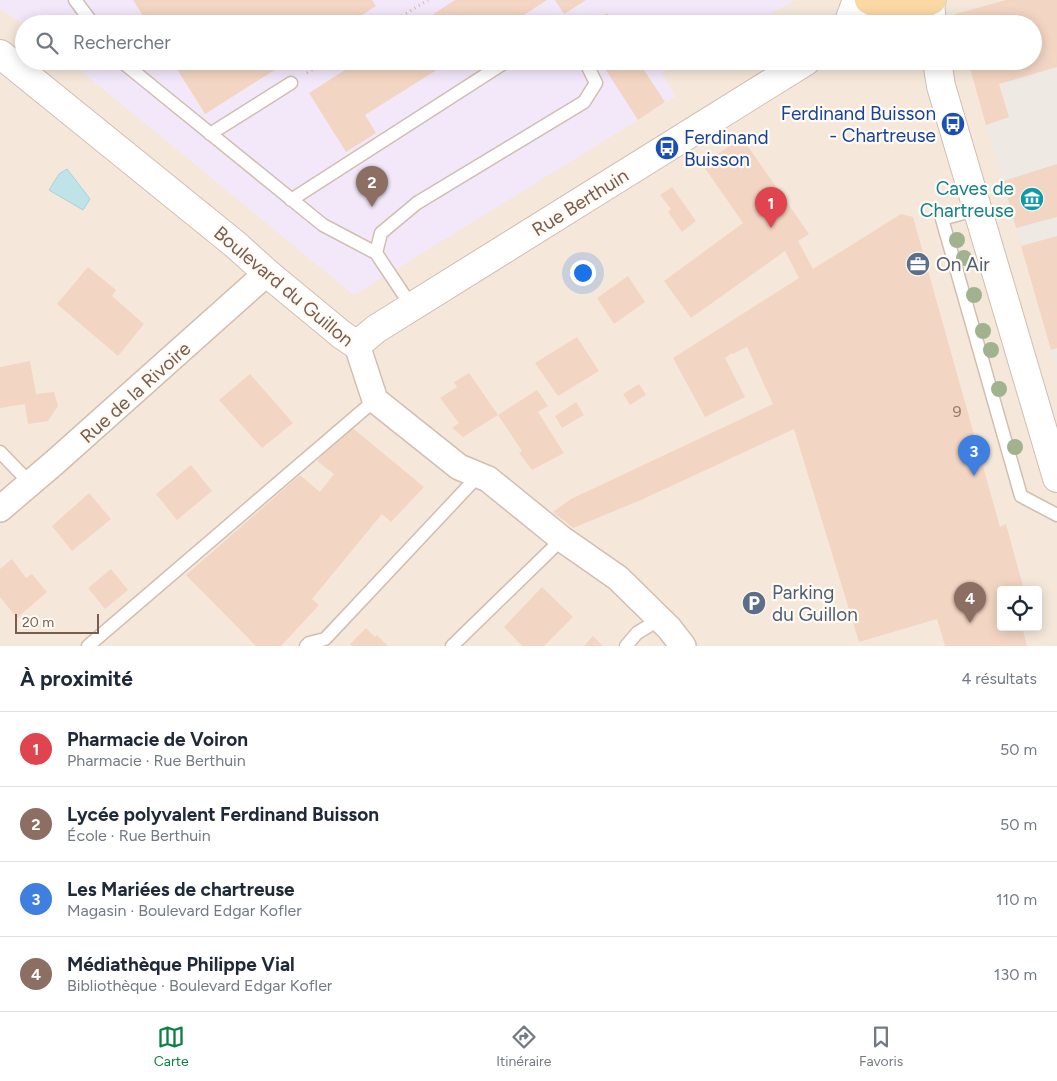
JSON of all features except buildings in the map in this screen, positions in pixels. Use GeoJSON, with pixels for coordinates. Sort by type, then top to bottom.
{"type":"FeatureCollection","features":[{"type":"Feature","properties":{"kind":"main road"},"geometry":{"type":"LineString","coordinates":[[881,12],[896,9],[931,8]]}},
{"type":"Feature","properties":{"kind":"street"},"geometry":{"type":"LineString","coordinates":[[851,15],[857,0]]}},
{"type":"Feature","properties":{"kind":"street","name":"Boulevard du Guillon"},"geometry":{"type":"LineString","coordinates":[[0,54],[15,66]]}},
{"type":"Feature","properties":{"kind":"street","name":"Boulevard du Guillon"},"geometry":{"type":"LineString","coordinates":[[20,70],[236,245],[267,274],[357,345],[375,400]]}},
{"type":"Feature","properties":{"kind":"street","name":"Rue Berthuin"},"geometry":{"type":"LineString","coordinates":[[357,345],[376,329],[792,70]]}},
{"type":"Feature","properties":{"kind":"street"},"geometry":{"type":"LineString","coordinates":[[939,74],[1057,478]]}},
{"type":"Feature","properties":{"kind":"street","name":"Rue de la Rivoire"},"geometry":{"type":"LineString","coordinates":[[0,509],[267,274]]}},
{"type":"Feature","properties":{"kind":"street"},"geometry":{"type":"LineString","coordinates":[[375,400],[459,467],[488,479],[562,539],[618,578],[660,618],[683,646]]}},
{"type":"Feature","properties":{"kind":"lane"},"geometry":{"type":"LineString","coordinates":[[76,0],[87,15]]}},
{"type":"Feature","properties":{"kind":"lane"},"geometry":{"type":"LineString","coordinates":[[133,70],[323,225],[376,253],[412,307]]}},
{"type":"Feature","properties":{"kind":"lane"},"geometry":{"type":"LineString","coordinates":[[291,200],[493,70]]}},
{"type":"Feature","properties":{"kind":"lane"},"geometry":{"type":"LineString","coordinates":[[376,253],[382,233],[417,203],[584,102],[596,83],[590,70]]}},
{"type":"Feature","properties":{"kind":"lane"},"geometry":{"type":"LineString","coordinates":[[210,134],[291,83]]}},
{"type":"Feature","properties":{"kind":"lane"},"geometry":{"type":"LineString","coordinates":[[978,209],[942,219],[1021,496],[1057,514]]}},
{"type":"Feature","properties":{"kind":"lane"},"geometry":{"type":"LineString","coordinates":[[88,646],[375,400]]}},
{"type":"Feature","properties":{"kind":"lane"},"geometry":{"type":"LineString","coordinates":[[0,452],[30,484]]}},
{"type":"Feature","properties":{"kind":"lane"},"geometry":{"type":"LineString","coordinates":[[306,646],[309,643],[325,639],[479,475]]}},
{"type":"Feature","properties":{"kind":"lane"},"geometry":{"type":"LineString","coordinates":[[452,646],[562,539]]}},
{"type":"Feature","properties":{"kind":"lane"},"geometry":{"type":"LineString","coordinates":[[626,646],[638,633],[660,618]]}},
{"type":"Feature","properties":{"kind":"path"},"geometry":{"type":"LineString","coordinates":[[403,15],[427,0]]}},
{"type":"Feature","properties":{"kind":"shaded area"},"geometry":{"type":"Polygon","coordinates":[[[0,0],[1057,0],[1057,646],[0,646],[0,0]]]}},
{"type":"Feature","properties":{"kind":"shaded area"},"geometry":{"type":"Polygon","coordinates":[[[0,0],[795,0],[768,15],[15,15],[15,19],[0,9],[0,0]]]}},
{"type":"Feature","properties":{"kind":"shaded area","name":"Caves de Chartreuse"},"geometry":{"type":"Polygon","coordinates":[[[1005,0],[1057,0],[1057,371],[971,70],[1042,70],[1042,15],[955,14],[1005,0]]]}},
{"type":"Feature","properties":{"kind":"shaded area"},"geometry":{"type":"Polygon","coordinates":[[[80,70],[668,70],[662,73],[675,97],[354,295],[80,70]]]}},
{"type":"Feature","properties":{"kind":"water"},"geometry":{"type":"Polygon","coordinates":[[[67,169],[90,199],[83,210],[49,190],[59,174],[67,169]]]}},
{"type":"Feature","properties":{"kind":"place","name":"Ferdinand Buisson - Chartreuse"},"geometry":{"type":"Point","coordinates":[953,124]}},
{"type":"Feature","properties":{"kind":"place","name":"Ferdinand Buisson"},"geometry":{"type":"Point","coordinates":[667,148]}},
{"type":"Feature","properties":{"kind":"place","name":"Caves de Chartreuse"},"geometry":{"type":"Point","coordinates":[1032,199]}},
{"type":"Feature","properties":{"kind":"place","name":"Lycée polyvalent Ferdinand Buisson"},"geometry":{"type":"Point","coordinates":[372,207]}},
{"type":"Feature","properties":{"kind":"place","name":"Pharmacie de Voiron"},"geometry":{"type":"Point","coordinates":[771,228]}},
{"type":"Feature","properties":{"kind":"place","name":"On Air"},"geometry":{"type":"Point","coordinates":[918,264]}},
{"type":"Feature","properties":{"kind":"place","name":"Les Mariées de chartreuse"},"geometry":{"type":"Point","coordinates":[974,476]}},
{"type":"Feature","properties":{"kind":"place","name":"Parking du Guillon"},"geometry":{"type":"Point","coordinates":[754,603]}},
{"type":"Feature","properties":{"kind":"place","name":"Médiathèque Philippe Vial"},"geometry":{"type":"Point","coordinates":[970,623]}}]}
